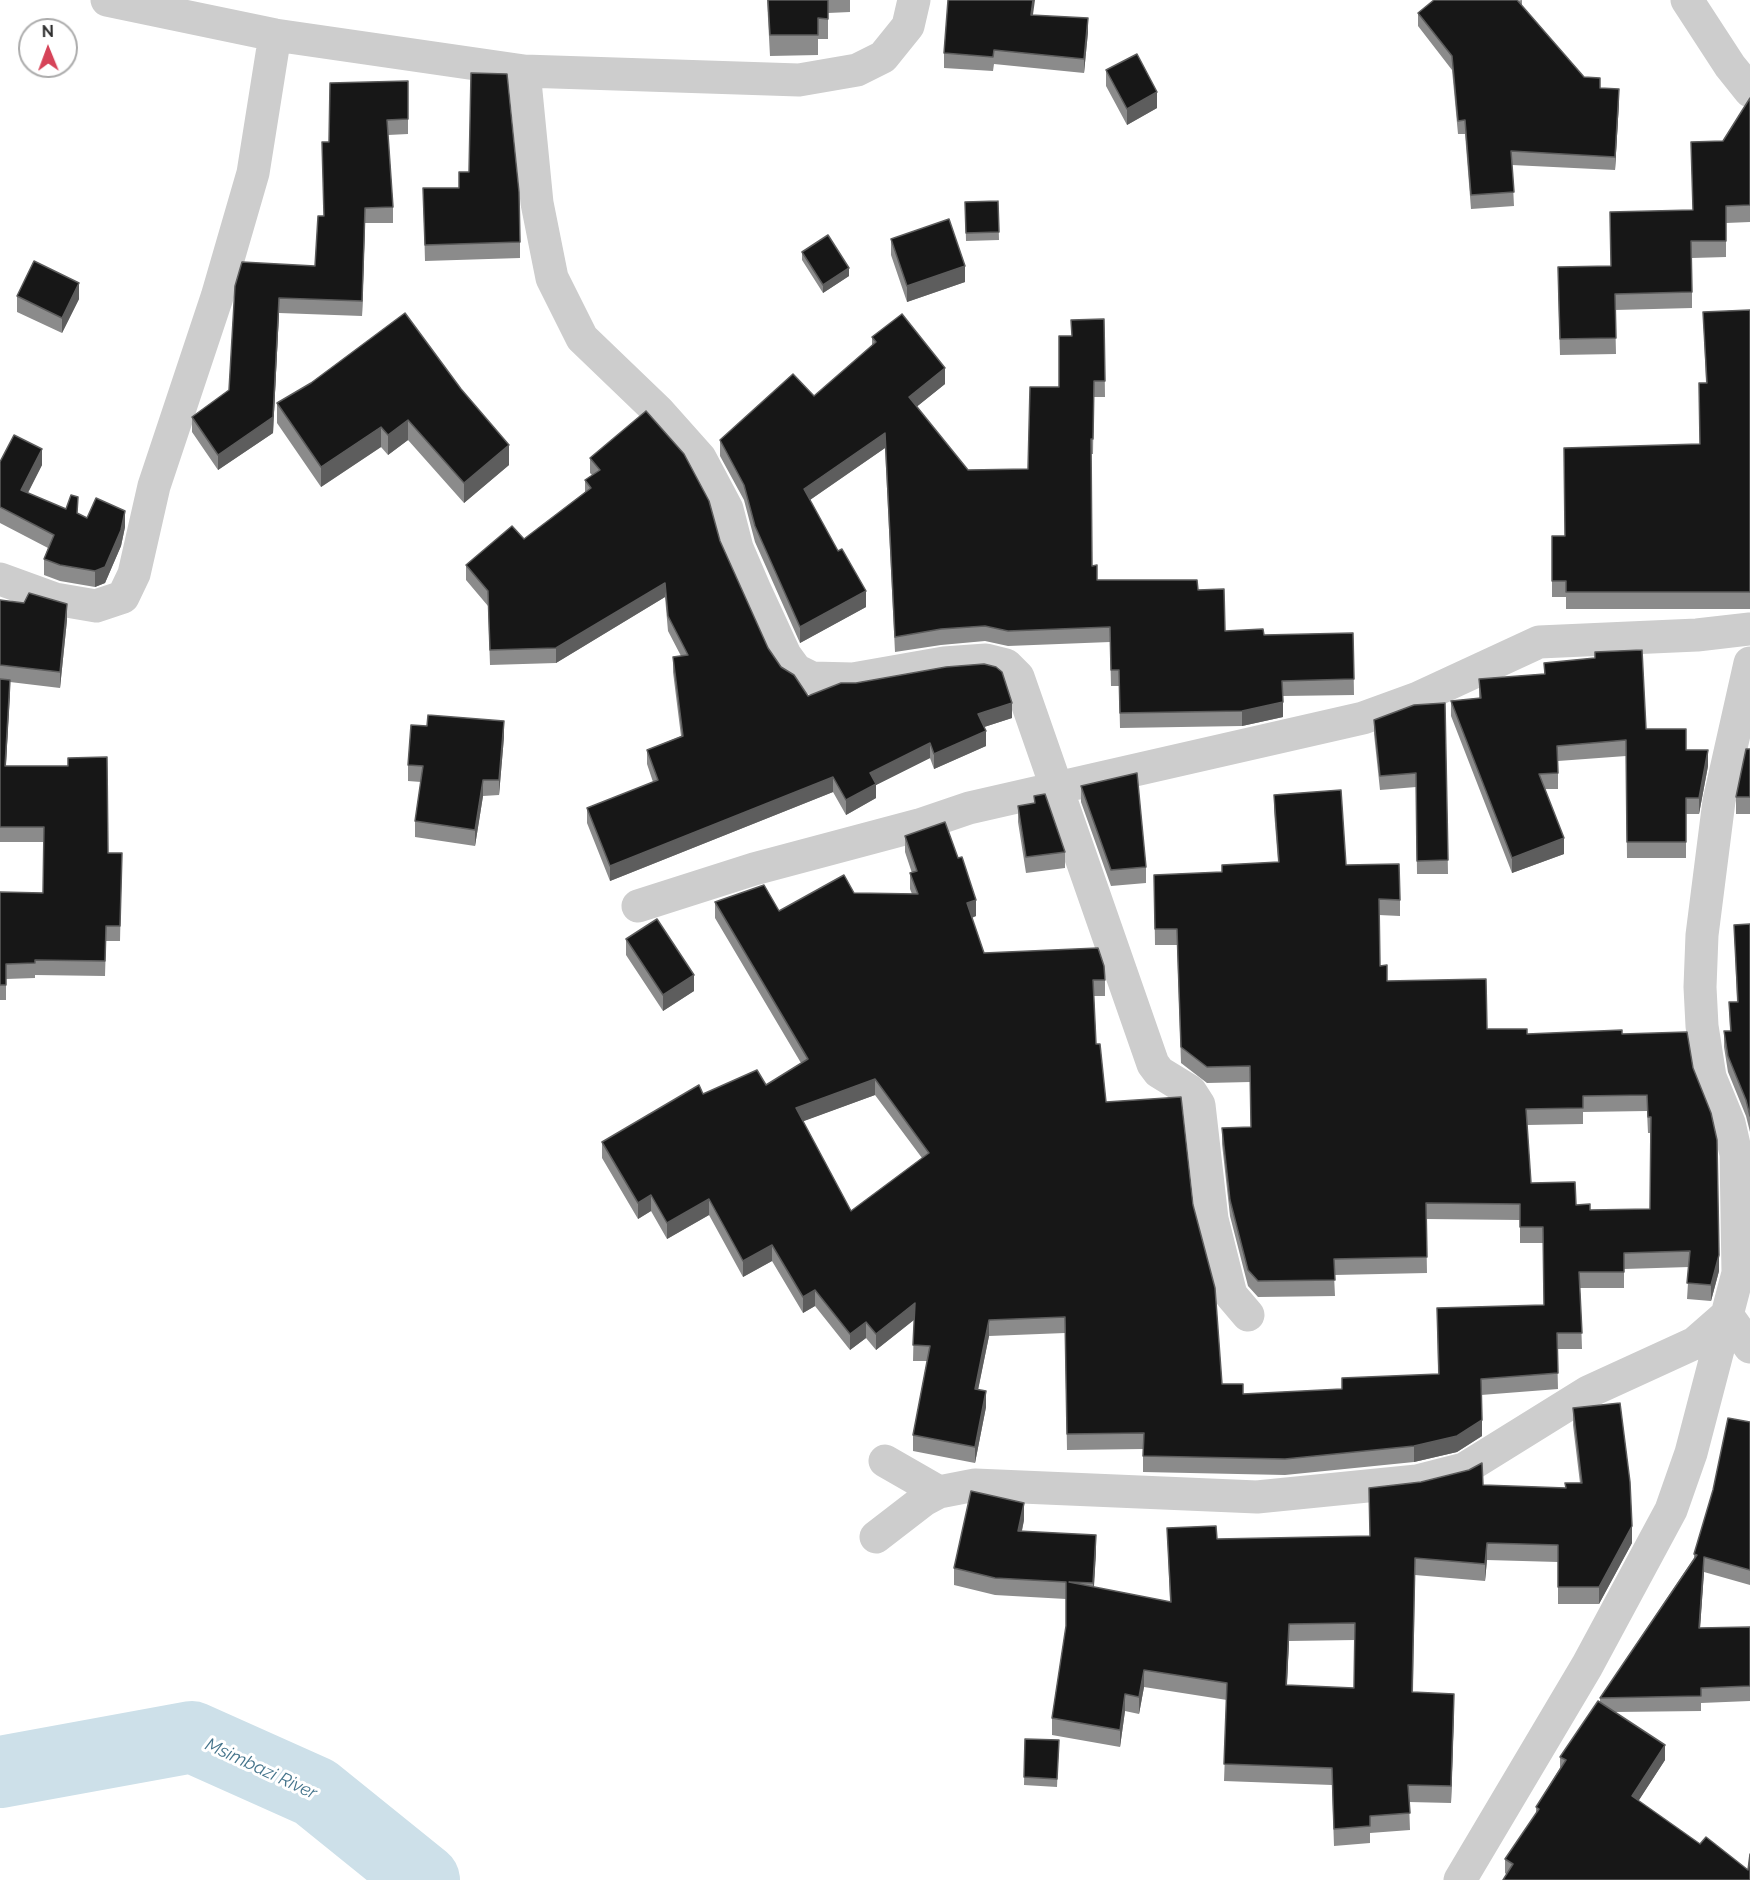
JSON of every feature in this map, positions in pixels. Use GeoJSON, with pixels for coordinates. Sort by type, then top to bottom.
{"type":"FeatureCollection","features":[{"type":"Feature","properties":{"kind":"street"},"geometry":{"type":"LineString","coordinates":[[107,0],[275,35],[524,71],[799,80],[857,70],[883,57],[908,26],[914,0]]}},
{"type":"Feature","properties":{"kind":"street"},"geometry":{"type":"LineString","coordinates":[[1687,0],[1730,66],[1750,91]]}},
{"type":"Feature","properties":{"kind":"street"},"geometry":{"type":"LineString","coordinates":[[0,579],[55,598],[96,606],[123,597],[134,574],[154,486],[217,297],[253,173],[275,35]]}},
{"type":"Feature","properties":{"kind":"street"},"geometry":{"type":"LineString","coordinates":[[524,71],[537,203],[552,278],[582,338],[659,412],[700,458],[727,509],[738,548],[755,590],[785,655],[796,670],[812,678],[853,679],[944,663],[986,660],[1006,665],[1018,677],[1152,1065],[1159,1072],[1190,1091],[1198,1105],[1212,1219],[1231,1295],[1248,1315]]}},
{"type":"Feature","properties":{"kind":"street"},"geometry":{"type":"LineString","coordinates":[[638,906],[754,869],[1056,786],[1363,718],[1418,698],[1539,642],[1676,636],[1750,629]]}},
{"type":"Feature","properties":{"kind":"street"},"geometry":{"type":"LineString","coordinates":[[1460,1880],[1587,1666],[1671,1510],[1691,1454],[1738,1273],[1743,1148],[1729,1123],[1710,1077],[1702,1026],[1700,987],[1702,935],[1719,801],[1750,663]]}},
{"type":"Feature","properties":{"kind":"street"},"geometry":{"type":"LineString","coordinates":[[1727,1316],[1750,1347]]}},
{"type":"Feature","properties":{"kind":"street"},"geometry":{"type":"LineString","coordinates":[[876,1537],[924,1500],[939,1492],[975,1485],[1257,1497],[1444,1476],[1464,1469],[1588,1392],[1695,1343],[1727,1316]]}},
{"type":"Feature","properties":{"kind":"street"},"geometry":{"type":"LineString","coordinates":[[885,1461],[939,1492]]}},
{"type":"Feature","properties":{"kind":"building"},"geometry":{"type":"Polygon","coordinates":[[[768,0],[828,0],[828,19],[818,18],[818,35],[770,35],[768,0]]]}},
{"type":"Feature","properties":{"kind":"building"},"geometry":{"type":"Polygon","coordinates":[[[948,0],[1033,0],[1031,15],[1088,18],[1084,59],[994,50],[993,57],[944,53],[948,0]]]}},
{"type":"Feature","properties":{"kind":"building"},"geometry":{"type":"Polygon","coordinates":[[[1434,0],[1517,0],[1584,77],[1600,78],[1600,88],[1619,89],[1615,157],[1511,151],[1514,192],[1471,195],[1465,120],[1458,121],[1452,56],[1418,13],[1434,0]]]}},
{"type":"Feature","properties":{"kind":"building"},"geometry":{"type":"Polygon","coordinates":[[[1137,54],[1157,92],[1127,109],[1106,70],[1137,54]]]}},
{"type":"Feature","properties":{"kind":"building"},"geometry":{"type":"Polygon","coordinates":[[[471,73],[507,74],[519,192],[520,242],[425,245],[423,188],[459,188],[459,172],[469,172],[471,73]]]}},
{"type":"Feature","properties":{"kind":"building"},"geometry":{"type":"Polygon","coordinates":[[[408,81],[408,119],[387,120],[393,207],[365,208],[362,301],[279,298],[273,417],[218,455],[192,417],[229,390],[235,286],[242,262],[315,266],[318,216],[324,216],[322,142],[329,142],[330,83],[408,81]]]}},
{"type":"Feature","properties":{"kind":"building"},"geometry":{"type":"Polygon","coordinates":[[[1750,98],[1750,205],[1726,206],[1726,241],[1691,241],[1692,292],[1615,294],[1616,338],[1560,339],[1558,267],[1611,266],[1610,212],[1693,210],[1691,142],[1723,141],[1750,98]]]}},
{"type":"Feature","properties":{"kind":"building"},"geometry":{"type":"Polygon","coordinates":[[[998,201],[999,232],[966,233],[965,202],[998,201]]]}},
{"type":"Feature","properties":{"kind":"building"},"geometry":{"type":"Polygon","coordinates":[[[949,219],[965,266],[907,286],[891,239],[949,219]]]}},
{"type":"Feature","properties":{"kind":"building"},"geometry":{"type":"Polygon","coordinates":[[[828,235],[849,268],[823,285],[802,252],[828,235]]]}},
{"type":"Feature","properties":{"kind":"building"},"geometry":{"type":"Polygon","coordinates":[[[34,261],[79,283],[62,318],[17,296],[34,261]]]}},
{"type":"Feature","properties":{"kind":"building"},"geometry":{"type":"Polygon","coordinates":[[[1750,310],[1750,592],[1566,592],[1566,581],[1552,581],[1552,536],[1565,536],[1564,448],[1700,444],[1699,383],[1707,383],[1703,312],[1750,310]]]}},
{"type":"Feature","properties":{"kind":"building"},"geometry":{"type":"Polygon","coordinates":[[[405,313],[461,389],[509,445],[464,483],[408,420],[388,435],[381,427],[321,467],[277,403],[311,383],[405,313]]]}},
{"type":"Feature","properties":{"kind":"building"},"geometry":{"type":"Polygon","coordinates":[[[902,314],[945,368],[909,397],[968,470],[1028,469],[1030,387],[1059,387],[1059,336],[1072,336],[1071,320],[1104,319],[1105,381],[1094,381],[1093,439],[1091,439],[1092,566],[1097,565],[1097,580],[1197,580],[1198,590],[1224,589],[1225,631],[1263,629],[1264,635],[1353,633],[1354,679],[1282,681],[1283,702],[1242,711],[1120,713],[1119,670],[1111,670],[1110,627],[1008,631],[985,626],[941,629],[895,637],[885,433],[804,489],[838,551],[842,549],[866,591],[800,627],[755,526],[744,485],[720,440],[793,374],[814,396],[876,342],[872,337],[902,314]]]}},
{"type":"Feature","properties":{"kind":"building"},"geometry":{"type":"Polygon","coordinates":[[[646,411],[684,454],[709,501],[720,541],[768,648],[781,667],[794,675],[808,696],[841,683],[856,683],[946,667],[984,664],[996,667],[1002,672],[1012,703],[978,714],[986,731],[934,754],[930,743],[870,773],[876,784],[846,800],[833,777],[610,866],[587,808],[658,780],[647,750],[683,736],[673,657],[688,655],[668,616],[665,583],[556,648],[490,650],[488,591],[466,565],[512,526],[524,539],[591,488],[585,480],[600,470],[590,458],[646,411]]]}},
{"type":"Feature","properties":{"kind":"building"},"geometry":{"type":"Polygon","coordinates":[[[14,435],[42,449],[21,490],[66,509],[71,495],[78,497],[77,513],[87,518],[96,498],[125,511],[121,530],[105,567],[95,571],[60,565],[44,559],[54,535],[0,507],[0,462],[14,435]]]}},
{"type":"Feature","properties":{"kind":"building"},"geometry":{"type":"Polygon","coordinates":[[[29,593],[67,604],[60,672],[0,665],[0,600],[24,603],[29,593]]]}},
{"type":"Feature","properties":{"kind":"building"},"geometry":{"type":"Polygon","coordinates":[[[1642,650],[1646,729],[1686,729],[1686,750],[1708,750],[1699,798],[1686,798],[1686,842],[1627,842],[1626,740],[1557,746],[1558,773],[1539,774],[1564,838],[1512,858],[1451,701],[1481,698],[1479,679],[1545,674],[1544,663],[1595,658],[1595,652],[1642,650]]]}},
{"type":"Feature","properties":{"kind":"building"},"geometry":{"type":"Polygon","coordinates":[[[0,679],[10,680],[5,766],[68,766],[68,758],[107,757],[108,853],[122,853],[120,926],[106,926],[105,961],[35,960],[35,963],[6,964],[6,985],[0,985],[0,892],[43,893],[44,827],[0,827],[0,679]]]}},
{"type":"Feature","properties":{"kind":"building"},"geometry":{"type":"Polygon","coordinates":[[[1445,703],[1448,860],[1417,861],[1416,773],[1380,776],[1374,720],[1414,705],[1445,703]]]}},
{"type":"Feature","properties":{"kind":"building"},"geometry":{"type":"Polygon","coordinates":[[[428,715],[504,721],[499,780],[483,780],[475,830],[415,821],[423,766],[408,765],[411,725],[427,726],[428,715]]]}},
{"type":"Feature","properties":{"kind":"building"},"geometry":{"type":"Polygon","coordinates":[[[1746,749],[1750,749],[1750,797],[1736,797],[1746,749]]]}},
{"type":"Feature","properties":{"kind":"building"},"geometry":{"type":"Polygon","coordinates":[[[1137,773],[1146,867],[1111,870],[1081,786],[1137,773]]]}},
{"type":"Feature","properties":{"kind":"building"},"geometry":{"type":"Polygon","coordinates":[[[1341,790],[1346,865],[1399,864],[1400,900],[1379,899],[1380,966],[1387,965],[1387,981],[1486,979],[1487,1029],[1527,1029],[1527,1034],[1622,1030],[1622,1034],[1687,1032],[1693,1068],[1711,1113],[1717,1140],[1719,1255],[1711,1285],[1687,1283],[1690,1251],[1624,1253],[1624,1272],[1579,1272],[1582,1333],[1557,1333],[1558,1373],[1481,1379],[1482,1420],[1457,1436],[1414,1446],[1285,1459],[1143,1456],[1144,1433],[1067,1434],[1065,1317],[989,1320],[975,1389],[986,1391],[975,1447],[913,1435],[930,1346],[913,1345],[915,1303],[876,1334],[866,1322],[850,1334],[815,1290],[803,1297],[772,1245],[743,1261],[709,1199],[667,1223],[651,1195],[638,1203],[602,1142],[699,1085],[703,1094],[757,1070],[766,1085],[808,1059],[715,902],[764,885],[779,911],[844,875],[854,893],[918,894],[910,873],[917,871],[905,836],[945,822],[958,858],[962,857],[976,900],[967,903],[984,953],[1098,948],[1104,966],[1105,980],[1093,980],[1096,1044],[1100,1044],[1106,1102],[1181,1097],[1193,1205],[1215,1288],[1222,1384],[1243,1384],[1243,1394],[1342,1389],[1342,1378],[1439,1374],[1437,1308],[1544,1305],[1543,1227],[1520,1227],[1520,1204],[1426,1203],[1427,1257],[1334,1259],[1335,1280],[1258,1281],[1248,1270],[1230,1200],[1222,1128],[1251,1127],[1250,1066],[1207,1067],[1181,1047],[1177,929],[1155,929],[1154,875],[1222,872],[1222,865],[1279,862],[1274,795],[1341,790]],[[875,1079],[796,1108],[851,1211],[929,1153],[875,1079]],[[1647,1095],[1583,1096],[1583,1108],[1526,1109],[1531,1183],[1575,1182],[1576,1205],[1590,1204],[1590,1210],[1650,1209],[1651,1117],[1648,1117],[1647,1095]]]}},
{"type":"Feature","properties":{"kind":"building"},"geometry":{"type":"Polygon","coordinates":[[[1045,794],[1065,852],[1026,857],[1018,806],[1035,803],[1034,796],[1045,794]]]}},
{"type":"Feature","properties":{"kind":"building"},"geometry":{"type":"Polygon","coordinates":[[[657,919],[694,975],[663,995],[626,939],[657,919]]]}},
{"type":"Feature","properties":{"kind":"building"},"geometry":{"type":"Polygon","coordinates":[[[1750,924],[1750,1116],[1728,1056],[1724,1031],[1731,1031],[1729,1002],[1738,1002],[1734,925],[1750,924]]]}},
{"type":"Feature","properties":{"kind":"building"},"geometry":{"type":"Polygon","coordinates":[[[1620,1403],[1630,1482],[1632,1526],[1599,1587],[1558,1587],[1558,1545],[1487,1543],[1485,1564],[1415,1558],[1412,1692],[1454,1694],[1451,1786],[1408,1785],[1410,1813],[1370,1816],[1370,1826],[1334,1829],[1332,1768],[1224,1764],[1227,1683],[1144,1670],[1139,1697],[1125,1694],[1120,1730],[1052,1718],[1066,1626],[1066,1582],[995,1578],[954,1568],[971,1491],[1024,1503],[1018,1531],[1096,1535],[1093,1583],[1069,1582],[1171,1602],[1167,1528],[1216,1526],[1217,1539],[1370,1536],[1369,1488],[1421,1482],[1469,1470],[1482,1463],[1483,1485],[1566,1488],[1565,1483],[1582,1483],[1573,1408],[1620,1403]],[[1355,1623],[1289,1624],[1286,1685],[1354,1688],[1355,1623]]]}},
{"type":"Feature","properties":{"kind":"building"},"geometry":{"type":"Polygon","coordinates":[[[1728,1418],[1750,1422],[1750,1570],[1704,1557],[1699,1628],[1750,1627],[1750,1686],[1701,1688],[1701,1696],[1600,1698],[1697,1555],[1694,1554],[1713,1490],[1728,1418]]]}},
{"type":"Feature","properties":{"kind":"building"},"geometry":{"type":"Polygon","coordinates":[[[1598,1701],[1665,1745],[1632,1796],[1700,1844],[1706,1837],[1748,1870],[1750,1854],[1750,1880],[1503,1880],[1513,1864],[1505,1859],[1539,1809],[1536,1807],[1566,1760],[1560,1757],[1598,1701]]]}},
{"type":"Feature","properties":{"kind":"building"},"geometry":{"type":"Polygon","coordinates":[[[1025,1739],[1059,1740],[1057,1779],[1024,1777],[1025,1739]]]}},
{"type":"Feature","properties":{"kind":"waterway","name":"Msimbazi River"},"geometry":{"type":"LineString","coordinates":[[0,1772],[192,1737],[315,1792],[424,1880]]}}]}
